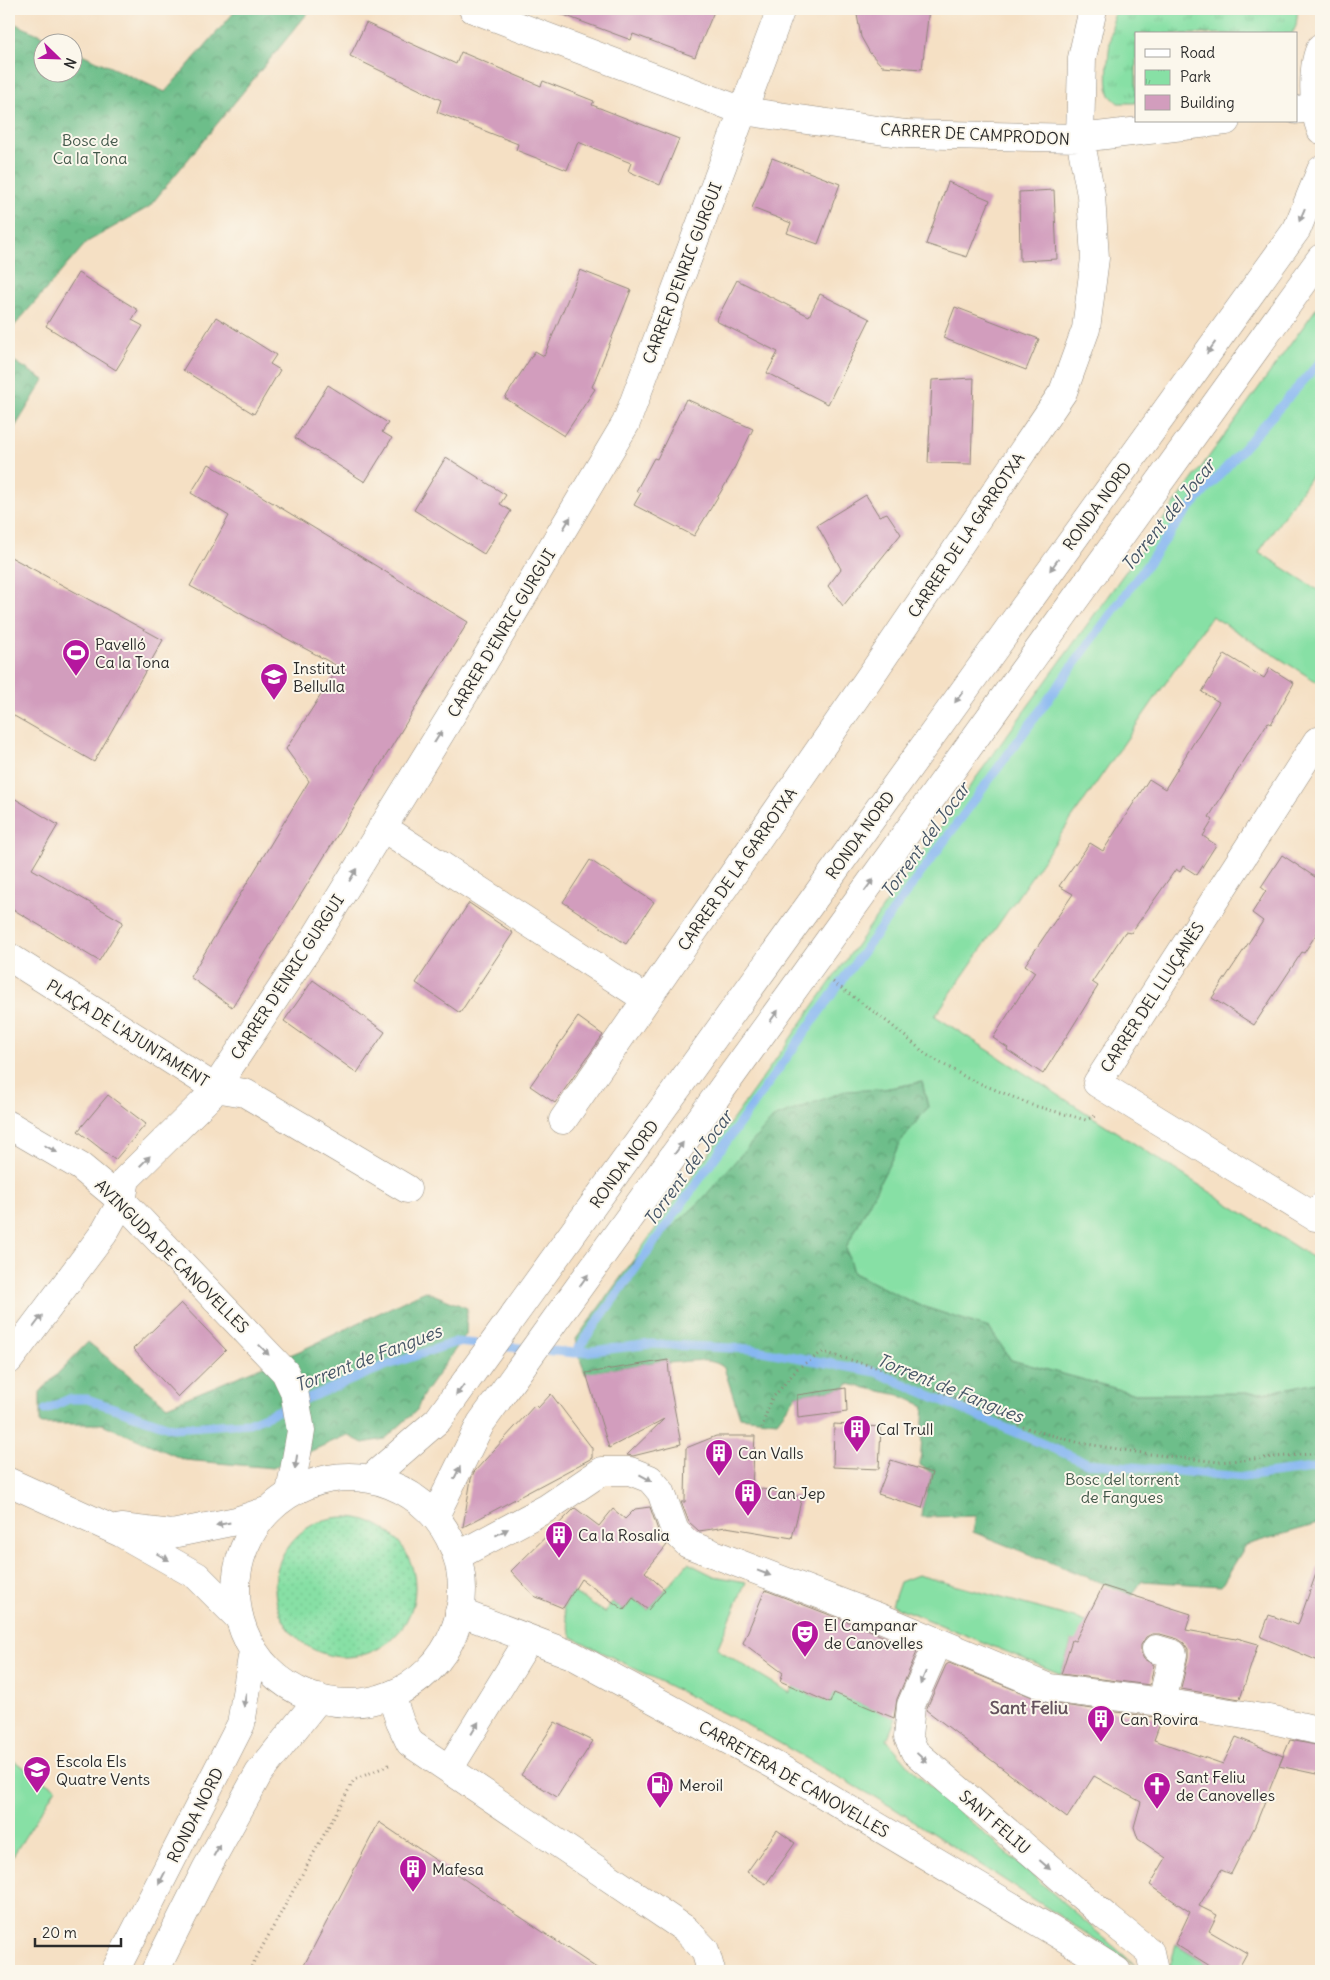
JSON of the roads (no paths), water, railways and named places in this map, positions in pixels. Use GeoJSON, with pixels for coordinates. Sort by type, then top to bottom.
{"type":"FeatureCollection","features":[{"type":"Feature","properties":{"kind":"street","name":"CARRER DE CAMPRODON"},"geometry":{"type":"LineString","coordinates":[[473,9],[526,18],[743,111],[906,134],[1080,138],[1217,122]]}},
{"type":"Feature","properties":{"kind":"street","name":"CARRER D'ENRIC GURGUI"},"geometry":{"type":"LineString","coordinates":[[9,1360],[104,1233],[122,1201],[126,1180],[210,1096],[313,941],[476,675],[626,423],[781,9]]}},
{"type":"Feature","properties":{"kind":"street","name":"CARRER DE LA GARROTXA"},"geometry":{"type":"LineString","coordinates":[[562,1120],[854,700],[1063,392],[1086,328],[1095,258],[1091,195],[1080,138],[1082,58],[1093,9]]}},
{"type":"Feature","properties":{"kind":"street"},"geometry":{"type":"LineString","coordinates":[[1311,115],[1314,75],[1321,47]]}},
{"type":"Feature","properties":{"kind":"street","name":"RONDA NORD"},"geometry":{"type":"LineString","coordinates":[[370,1478],[438,1420],[489,1350],[1296,229],[1321,170]]}},
{"type":"Feature","properties":{"kind":"street"},"geometry":{"type":"LineString","coordinates":[[435,1516],[481,1423],[1321,258]]}},
{"type":"Feature","properties":{"kind":"street","name":"CARRER DEL LLUÇANÈS"},"geometry":{"type":"LineString","coordinates":[[1320,740],[1097,1083],[1315,1217],[1321,1207]]}},
{"type":"Feature","properties":{"kind":"street"},"geometry":{"type":"LineString","coordinates":[[382,827],[646,999]]}},
{"type":"Feature","properties":{"kind":"street","name":"PLAÇA DE L'AJUNTAMENT"},"geometry":{"type":"LineString","coordinates":[[9,957],[215,1088],[245,1093],[407,1188]]}},
{"type":"Feature","properties":{"kind":"street","name":"AVINGUDA DE CANOVELLES"},"geometry":{"type":"LineString","coordinates":[[9,1125],[81,1167],[122,1201],[285,1372],[294,1391],[300,1425],[290,1493]]}},
{"type":"Feature","properties":{"kind":"street"},"geometry":{"type":"LineString","coordinates":[[459,1555],[547,1508],[602,1471],[630,1471],[650,1479],[660,1492],[675,1530],[688,1544],[867,1613],[1049,1688],[1162,1702],[1269,1719],[1321,1731]]}},
{"type":"Feature","properties":{"kind":"street"},"geometry":{"type":"LineString","coordinates":[[348,1477],[370,1478],[404,1491],[435,1516],[459,1555],[463,1582],[458,1625],[439,1660],[409,1687],[377,1701],[358,1704],[319,1698],[284,1684],[253,1651],[239,1618],[236,1584],[245,1545],[269,1510],[290,1493],[327,1479],[348,1477]]}},
{"type":"Feature","properties":{"kind":"street"},"geometry":{"type":"LineString","coordinates":[[9,1482],[105,1526],[197,1576],[239,1618]]}},
{"type":"Feature","properties":{"kind":"street"},"geometry":{"type":"LineString","coordinates":[[105,1526],[172,1534],[236,1522],[269,1510]]}},
{"type":"Feature","properties":{"kind":"street","name":"CARRETERA DE CANOVELLES"},"geometry":{"type":"LineString","coordinates":[[459,1612],[572,1655],[776,1766],[1117,1971]]}},
{"type":"Feature","properties":{"kind":"street"},"geometry":{"type":"LineString","coordinates":[[449,1770],[529,1638]]}},
{"type":"Feature","properties":{"kind":"street","name":"SANT FELIU"},"geometry":{"type":"LineString","coordinates":[[938,1643],[911,1705],[908,1737],[915,1752],[1106,1917],[1150,1952],[1154,1971]]}},
{"type":"Feature","properties":{"kind":"street"},"geometry":{"type":"LineString","coordinates":[[1156,1649],[1173,1654],[1162,1702]]}},
{"type":"Feature","properties":{"kind":"street","name":"RONDA NORD"},"geometry":{"type":"LineString","coordinates":[[115,1971],[241,1724],[253,1651]]}},
{"type":"Feature","properties":{"kind":"street"},"geometry":{"type":"LineString","coordinates":[[391,1695],[400,1722],[410,1743],[685,1928],[705,1950],[711,1971]]}},
{"type":"Feature","properties":{"kind":"street"},"geometry":{"type":"LineString","coordinates":[[155,1971],[206,1870],[259,1773],[319,1698]]}},
{"type":"Feature","properties":{"kind":"waterway","name":"Torrent del Jocar"},"geometry":{"type":"LineString","coordinates":[[575,1353],[838,986],[1182,517],[1321,361]]}},
{"type":"Feature","properties":{"kind":"waterway","name":"Torrent de Fangues"},"geometry":{"type":"LineString","coordinates":[[45,1410],[69,1399],[87,1399],[172,1428],[249,1423],[382,1367],[456,1342],[575,1353],[651,1344],[751,1349],[876,1372],[1087,1463],[1243,1477],[1321,1467]]}},
{"type":"Feature","properties":{"kind":"place","name":"Pavelló Ca la Tona"},"geometry":{"type":"Point","coordinates":[76,677]}},
{"type":"Feature","properties":{"kind":"place","name":"Institut Bellulla"},"geometry":{"type":"Point","coordinates":[274,701]}},
{"type":"Feature","properties":{"kind":"place","name":"Cal Trull"},"geometry":{"type":"Point","coordinates":[857,1453]}},
{"type":"Feature","properties":{"kind":"place","name":"Can Valls"},"geometry":{"type":"Point","coordinates":[719,1477]}},
{"type":"Feature","properties":{"kind":"place","name":"Can Jep"},"geometry":{"type":"Point","coordinates":[748,1517]}},
{"type":"Feature","properties":{"kind":"place","name":"Ca la Rosalia"},"geometry":{"type":"Point","coordinates":[559,1559]}},
{"type":"Feature","properties":{"kind":"place","name":"El Campanar de Canovelles"},"geometry":{"type":"Point","coordinates":[805,1658]}},
{"type":"Feature","properties":{"kind":"place","name":"Can Rovira"},"geometry":{"type":"Point","coordinates":[1101,1743]}},
{"type":"Feature","properties":{"kind":"place","name":"Escola Els Quatre Vents"},"geometry":{"type":"Point","coordinates":[37,1794]}},
{"type":"Feature","properties":{"kind":"place","name":"Meroil"},"geometry":{"type":"Point","coordinates":[660,1809]}},
{"type":"Feature","properties":{"kind":"place","name":"Sant Feliu de Canovelles"},"geometry":{"type":"Point","coordinates":[1157,1810]}},
{"type":"Feature","properties":{"kind":"place","name":"Mafesa"},"geometry":{"type":"Point","coordinates":[413,1893]}},
{"type":"Feature","properties":{"kind":"district","name":"Sant Feliu"},"geometry":{"type":"Point","coordinates":[1029,1707]}},
{"type":"Feature","properties":{"kind":"park label","name":"Bosc de Ca la Tona"},"geometry":{"type":"Point","coordinates":[90,149]}},
{"type":"Feature","properties":{"kind":"park label","name":"Bosc del torrent de Fangues"},"geometry":{"type":"Point","coordinates":[1122,1488]}}]}
